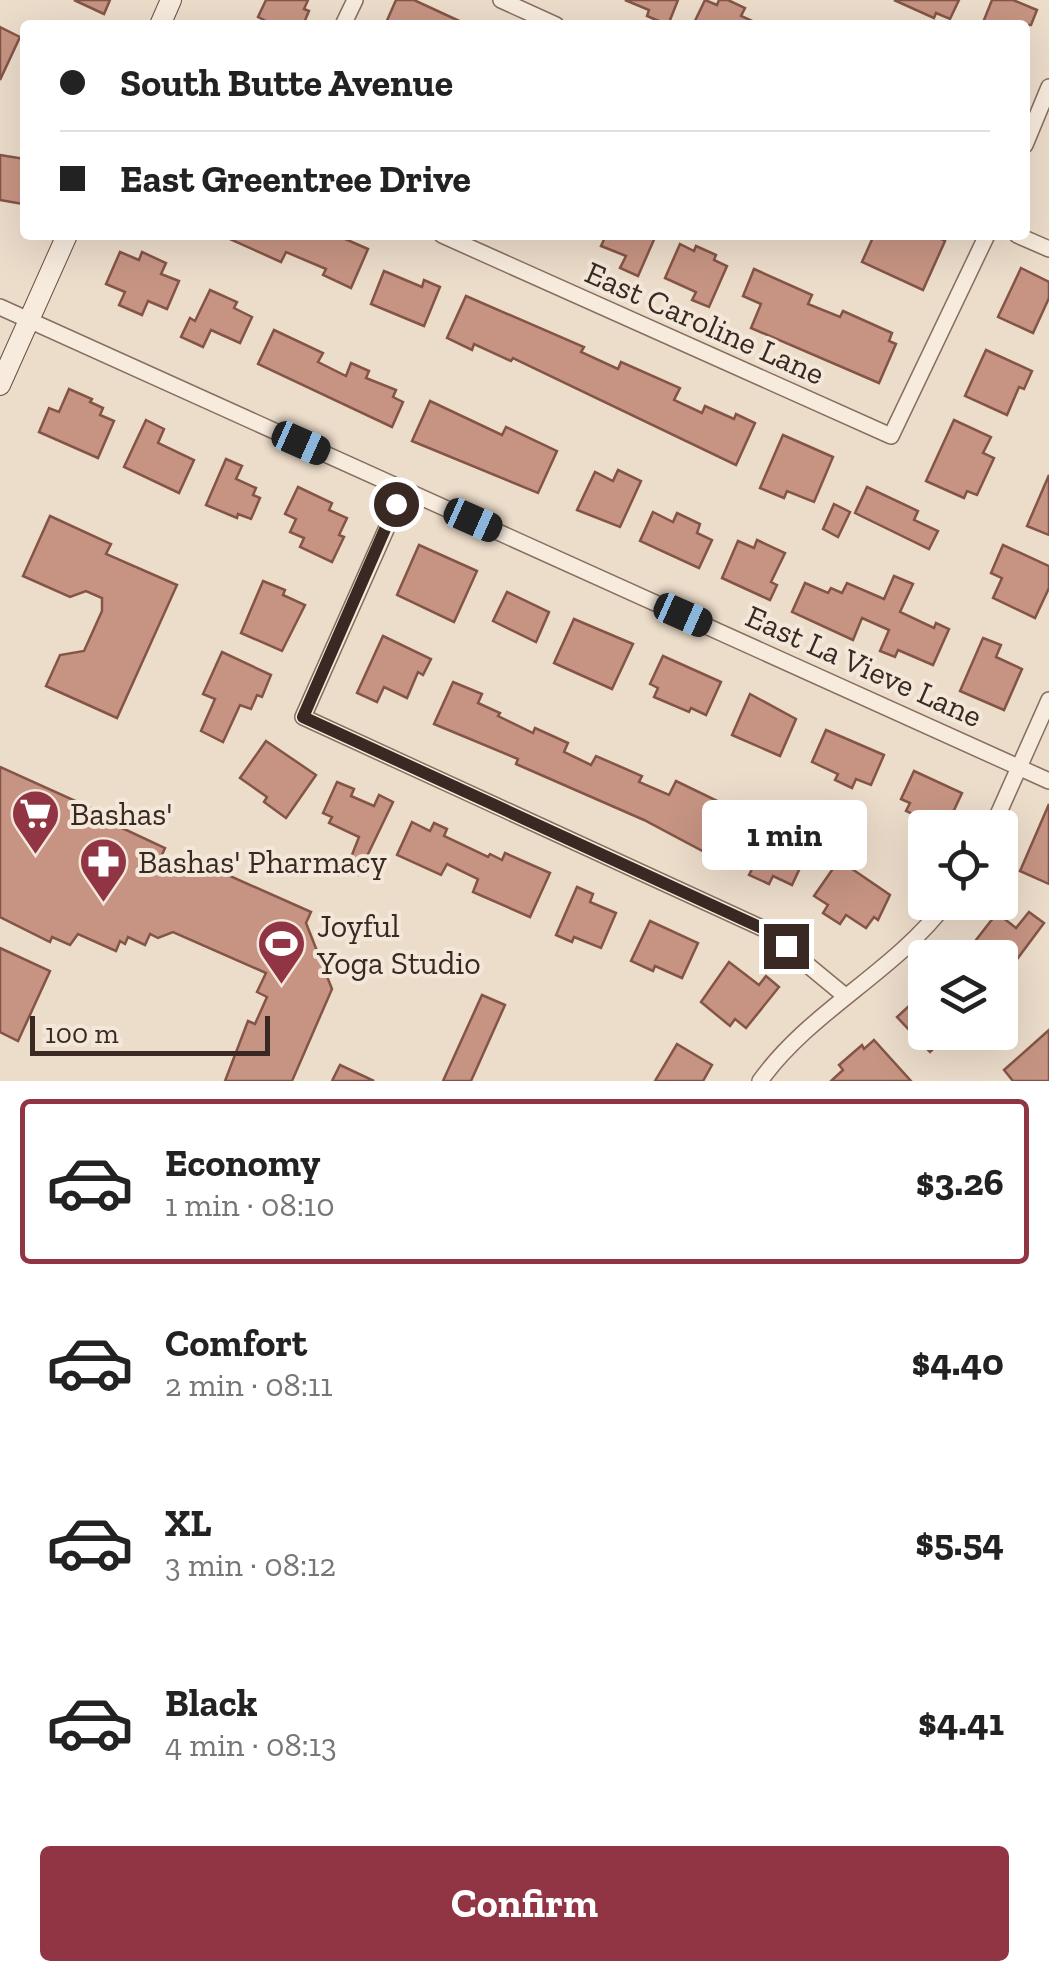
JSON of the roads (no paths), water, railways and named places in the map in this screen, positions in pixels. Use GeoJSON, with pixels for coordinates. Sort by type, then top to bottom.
{"type":"FeatureCollection","features":[{"type":"Feature","properties":{"kind":"main road"},"geometry":{"type":"LineString","coordinates":[[0,385],[65,240]]}},
{"type":"Feature","properties":{"kind":"street"},"geometry":{"type":"LineString","coordinates":[[501,0],[545,20]]}},
{"type":"Feature","properties":{"kind":"street"},"geometry":{"type":"LineString","coordinates":[[1030,132],[1049,87]]}},
{"type":"Feature","properties":{"kind":"street","name":"East Caroline Lane"},"geometry":{"type":"LineString","coordinates":[[453,240],[891,436],[984,240]]}},
{"type":"Feature","properties":{"kind":"street","name":"East La Vieve Lane"},"geometry":{"type":"LineString","coordinates":[[0,307],[1049,781]]}},
{"type":"Feature","properties":{"kind":"street"},"geometry":{"type":"LineString","coordinates":[[404,489],[303,717],[764,929],[844,996]]}},
{"type":"Feature","properties":{"kind":"street"},"geometry":{"type":"LineString","coordinates":[[1000,810],[1049,700]]}},
{"type":"Feature","properties":{"kind":"street"},"geometry":{"type":"LineString","coordinates":[[760,1081],[784,1052],[844,996],[896,956],[930,920]]}},
{"type":"Feature","properties":{"kind":"place","name":"Bashas'"},"geometry":{"type":"Point","coordinates":[35,856]}},
{"type":"Feature","properties":{"kind":"place","name":"Bashas' Pharmacy"},"geometry":{"type":"Point","coordinates":[103,904]}},
{"type":"Feature","properties":{"kind":"place","name":"Joyful Yoga Studio"},"geometry":{"type":"Point","coordinates":[282,986]}}]}
